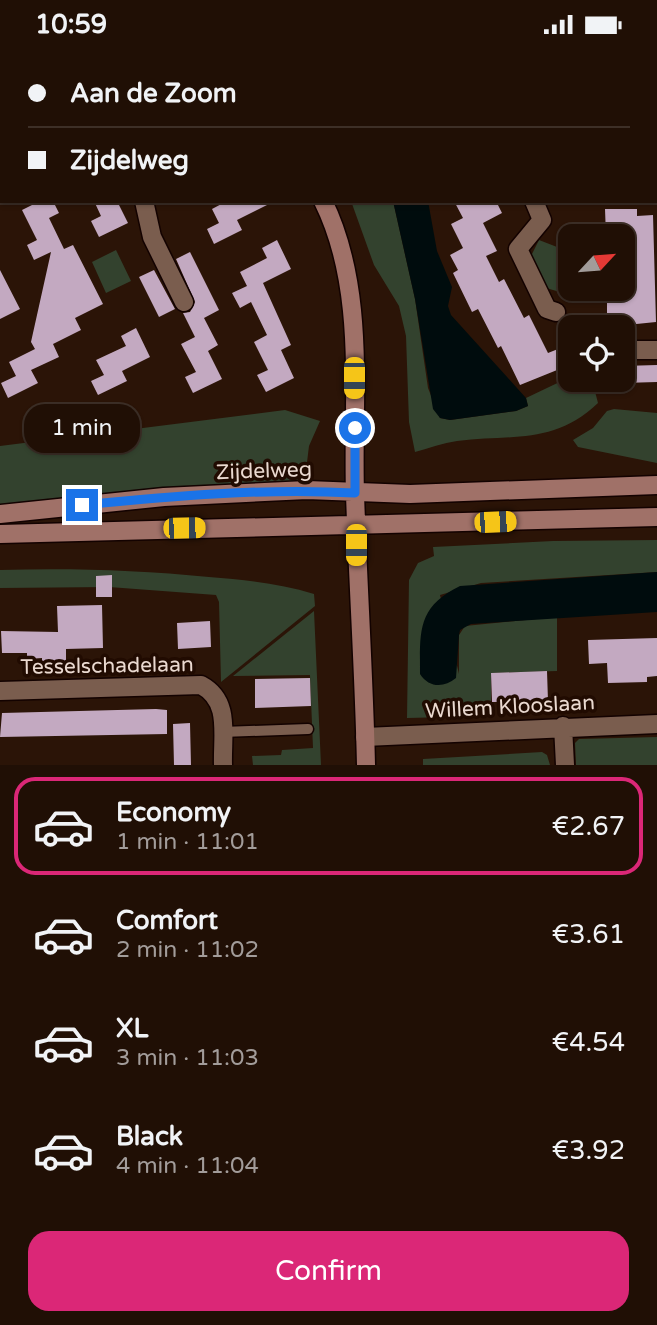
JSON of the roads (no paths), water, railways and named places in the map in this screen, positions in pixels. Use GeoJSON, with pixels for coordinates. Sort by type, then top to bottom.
{"type":"FeatureCollection","features":[{"type":"Feature","properties":{"kind":"main road"},"geometry":{"type":"LineString","coordinates":[[324,203],[345,258],[354,353],[355,493],[366,765]]}},
{"type":"Feature","properties":{"kind":"main road","name":"Zijdelweg"},"geometry":{"type":"LineString","coordinates":[[0,514],[164,497],[307,490],[355,493],[657,485]]}},
{"type":"Feature","properties":{"kind":"main road"},"geometry":{"type":"LineString","coordinates":[[0,534],[657,517]]}},
{"type":"Feature","properties":{"kind":"street"},"geometry":{"type":"LineString","coordinates":[[144,203],[152,237],[184,302]]}},
{"type":"Feature","properties":{"kind":"street"},"geometry":{"type":"LineString","coordinates":[[535,203],[542,220],[518,249],[547,309],[556,312]]}},
{"type":"Feature","properties":{"kind":"street"},"geometry":{"type":"LineString","coordinates":[[635,350],[657,350]]}},
{"type":"Feature","properties":{"kind":"street","name":"Tesselschadelaan"},"geometry":{"type":"LineString","coordinates":[[0,691],[201,685],[212,691],[221,703],[223,765]]}},
{"type":"Feature","properties":{"kind":"street","name":"Willem Klooslaan"},"geometry":{"type":"LineString","coordinates":[[365,737],[563,726],[657,724]]}},
{"type":"Feature","properties":{"kind":"street"},"geometry":{"type":"LineString","coordinates":[[563,726],[565,765]]}},
{"type":"Feature","properties":{"kind":"lane"},"geometry":{"type":"LineString","coordinates":[[222,732],[308,729]]}}]}
